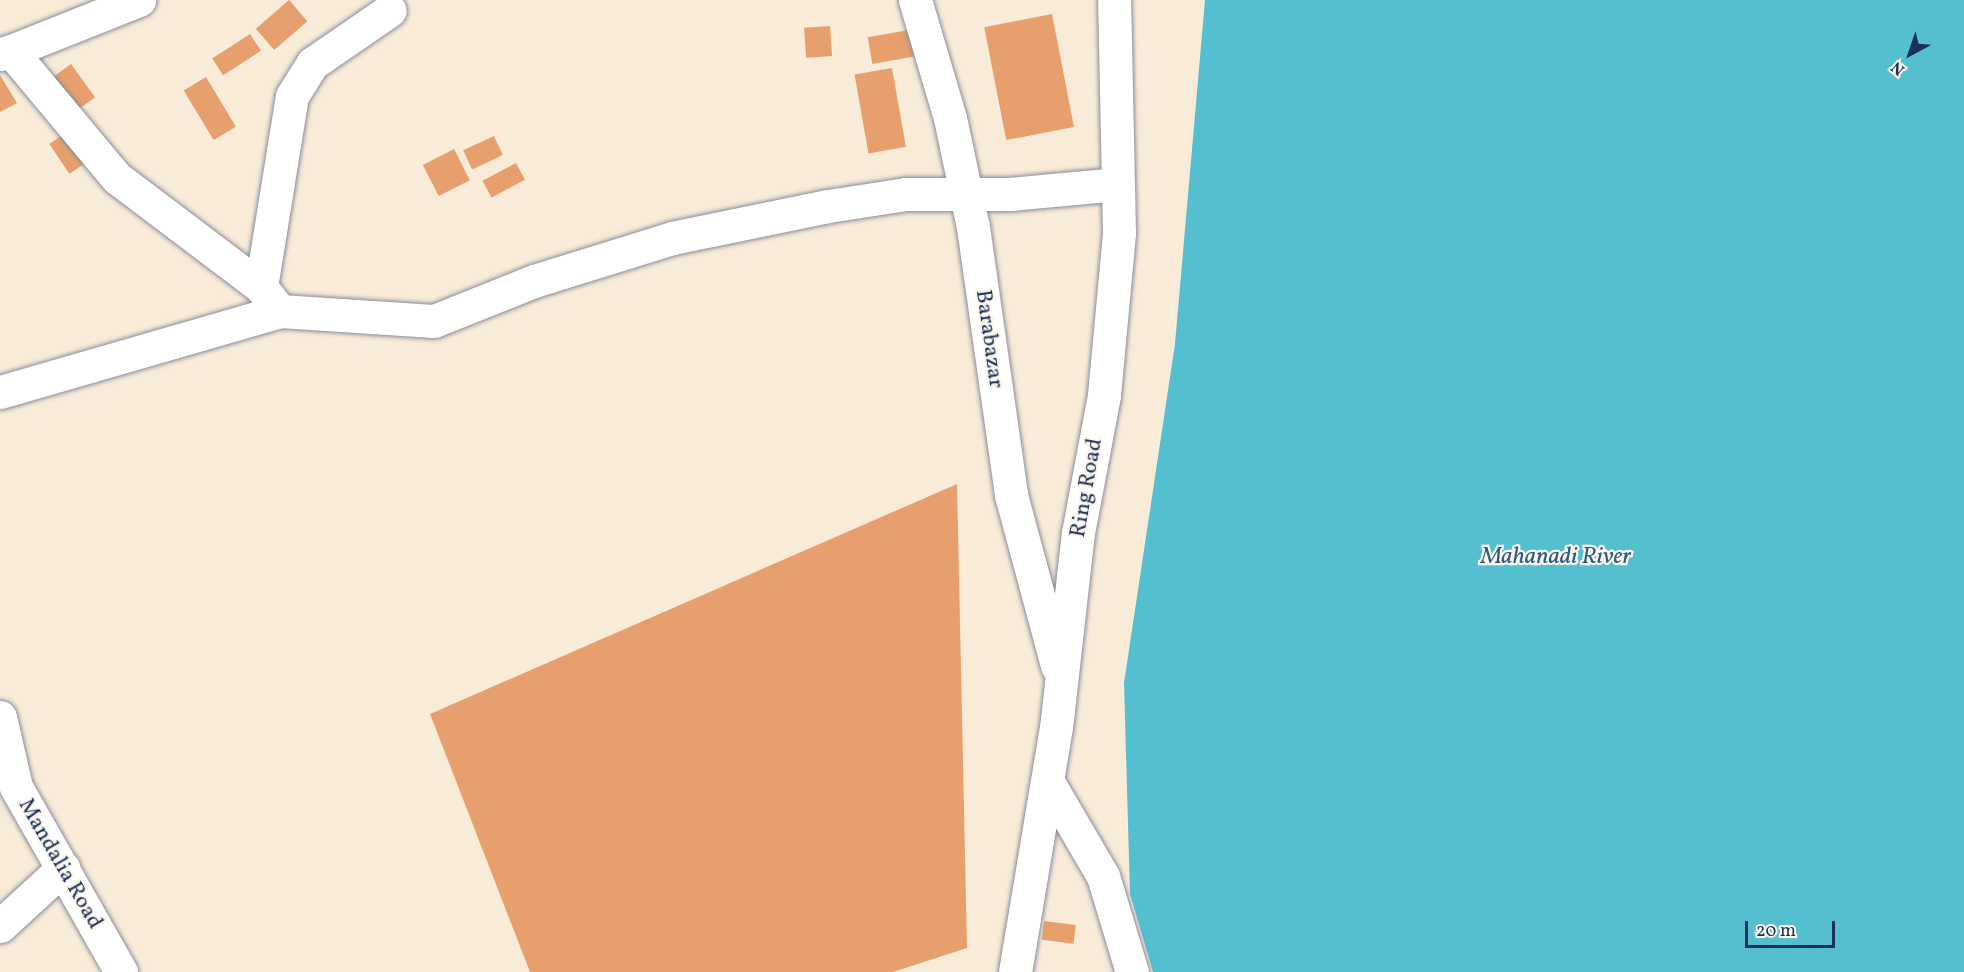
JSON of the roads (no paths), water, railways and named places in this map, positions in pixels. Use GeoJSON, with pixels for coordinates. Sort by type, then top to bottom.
{"type":"FeatureCollection","features":[{"type":"Feature","properties":{"kind":"street"},"geometry":{"type":"LineString","coordinates":[[139,0],[5,52],[117,178],[270,299]]}},
{"type":"Feature","properties":{"kind":"street","name":"Barabazar"},"geometry":{"type":"LineString","coordinates":[[915,0],[951,118],[966,195],[1011,495],[1061,679]]}},
{"type":"Feature","properties":{"kind":"street","name":"Ring Road"},"geometry":{"type":"LineString","coordinates":[[1015,972],[1048,782],[1078,533],[1104,395],[1118,184],[1114,0]]}},
{"type":"Feature","properties":{"kind":"street"},"geometry":{"type":"LineString","coordinates":[[270,299],[292,96],[313,63],[390,10]]}},
{"type":"Feature","properties":{"kind":"street"},"geometry":{"type":"LineString","coordinates":[[0,392],[270,299],[434,321],[534,281],[672,238],[895,196],[966,195],[1118,184]]}},
{"type":"Feature","properties":{"kind":"street","name":"Mandalia Road"},"geometry":{"type":"LineString","coordinates":[[0,717],[16,788],[121,972]]}},
{"type":"Feature","properties":{"kind":"street"},"geometry":{"type":"LineString","coordinates":[[1048,782],[1103,876],[1132,972]]}},
{"type":"Feature","properties":{"kind":"street"},"geometry":{"type":"LineString","coordinates":[[0,926],[63,868]]}},
{"type":"Feature","properties":{"kind":"water","name":"Mahanadi River"},"geometry":{"type":"Polygon","coordinates":[[[1205,0],[1964,0],[1964,972],[1153,972],[1130,894],[1124,683],[1175,344],[1205,0]]]}}]}
